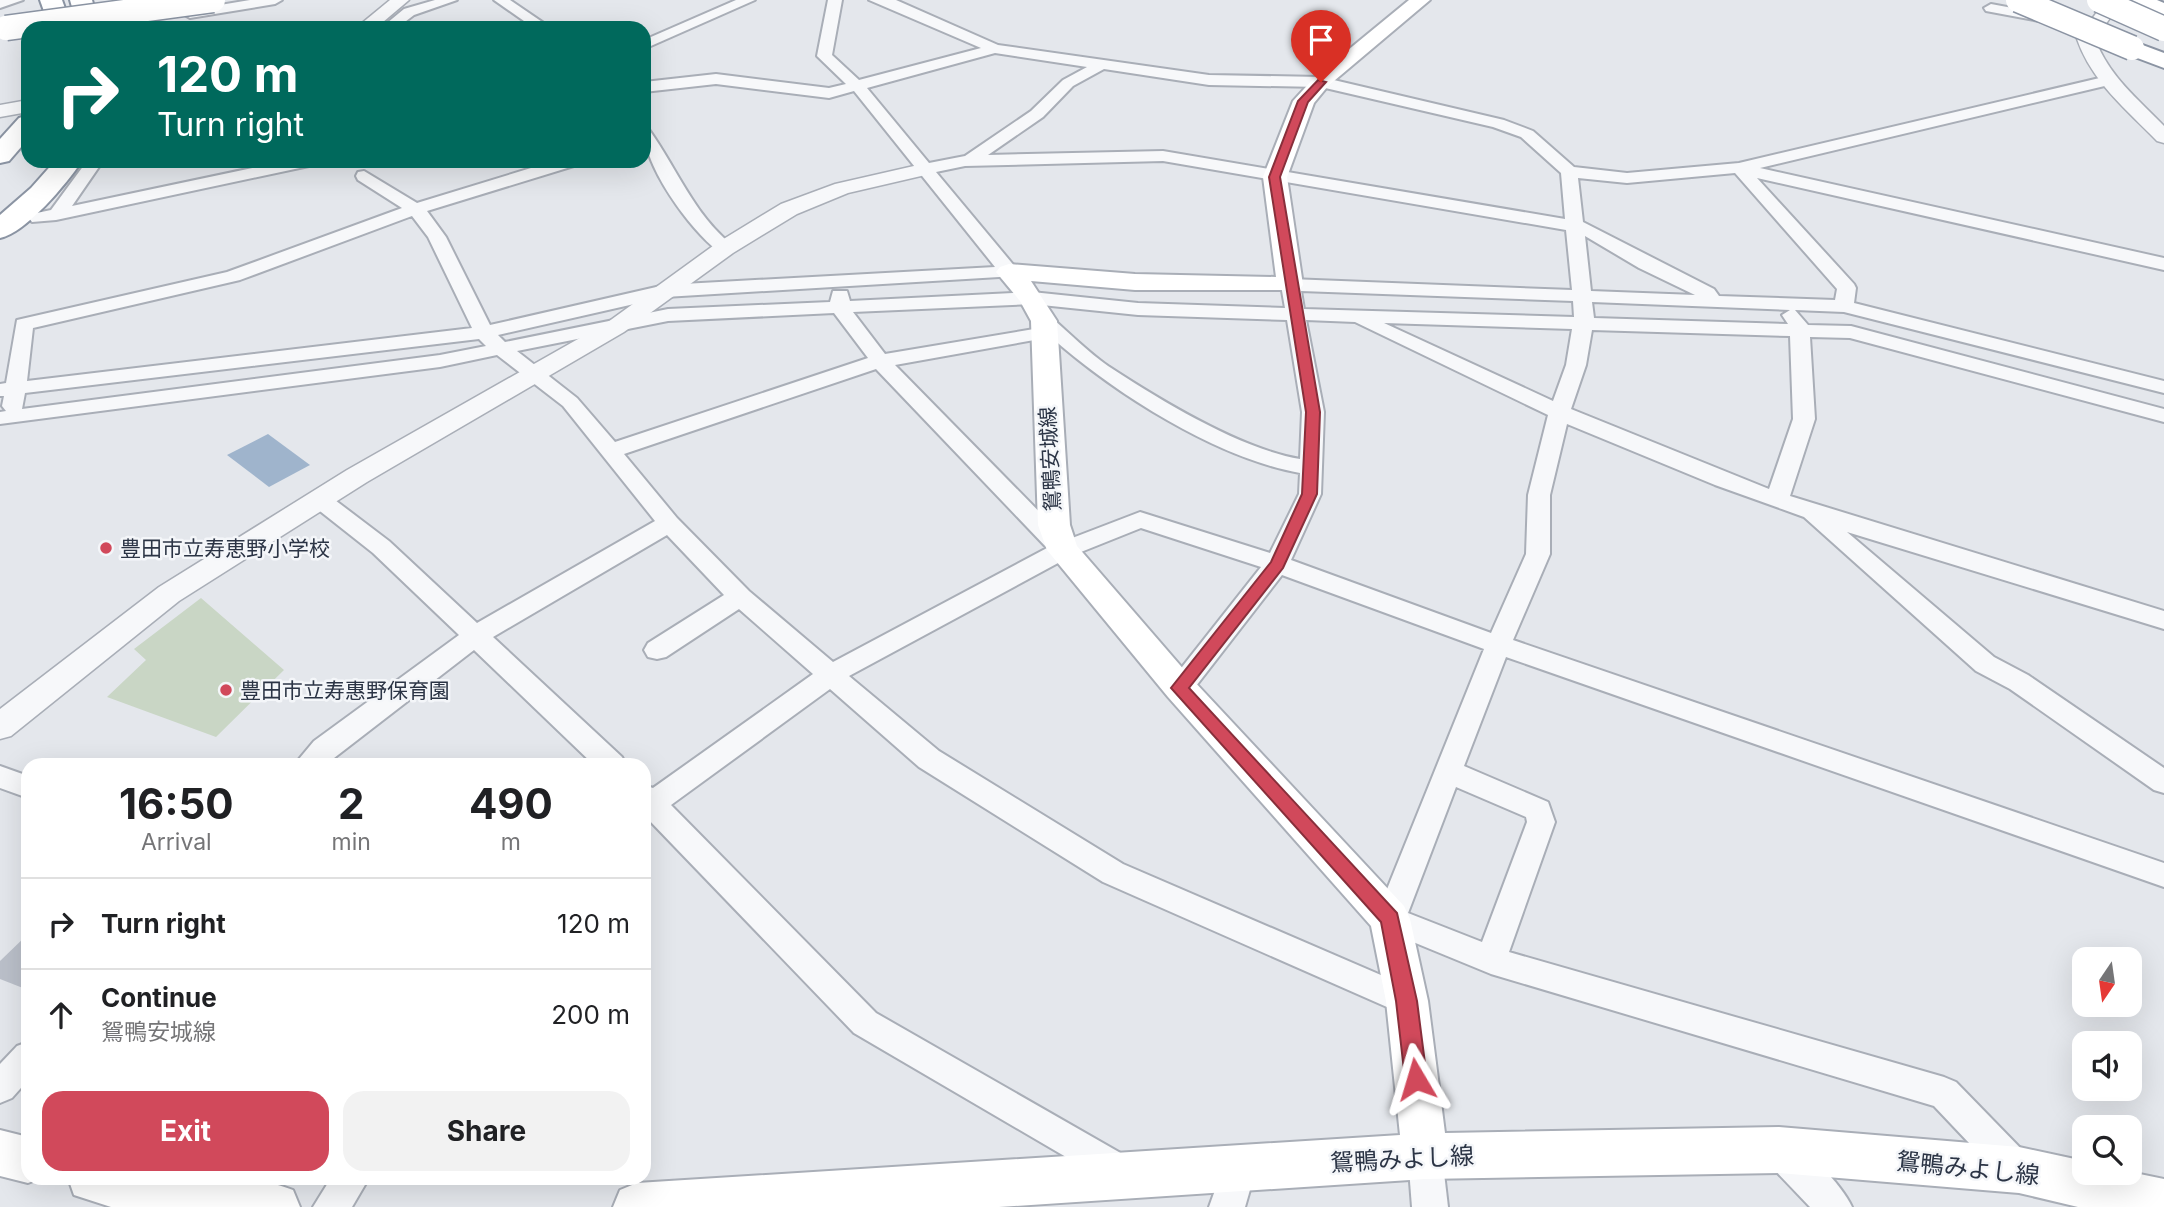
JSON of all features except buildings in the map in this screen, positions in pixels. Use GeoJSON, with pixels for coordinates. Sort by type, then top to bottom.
{"type":"FeatureCollection","features":[{"type":"Feature","properties":{"kind":"highway"},"geometry":{"type":"LineString","coordinates":[[51,0],[58,21]]}},
{"type":"Feature","properties":{"kind":"highway"},"geometry":{"type":"LineString","coordinates":[[81,0],[87,21]]}},
{"type":"Feature","properties":{"kind":"highway"},"geometry":{"type":"LineString","coordinates":[[2,24],[96,0]]}},
{"type":"Feature","properties":{"kind":"highway"},"geometry":{"type":"LineString","coordinates":[[102,0],[109,21]]}},
{"type":"Feature","properties":{"kind":"highway"},"geometry":{"type":"LineString","coordinates":[[129,0],[135,21]]}},
{"type":"Feature","properties":{"kind":"highway"},"geometry":{"type":"LineString","coordinates":[[25,21],[185,0]]}},
{"type":"Feature","properties":{"kind":"highway"},"geometry":{"type":"LineString","coordinates":[[28,21],[213,0]]}},
{"type":"Feature","properties":{"kind":"highway"},"geometry":{"type":"LineString","coordinates":[[2018,0],[2164,61]]}},
{"type":"Feature","properties":{"kind":"highway"},"geometry":{"type":"LineString","coordinates":[[2070,0],[2164,43]]}},
{"type":"Feature","properties":{"kind":"highway"},"geometry":{"type":"LineString","coordinates":[[2099,0],[2164,29]]}},
{"type":"Feature","properties":{"kind":"highway"},"geometry":{"type":"LineString","coordinates":[[2140,0],[2164,12]]}},
{"type":"Feature","properties":{"kind":"highway"},"geometry":{"type":"LineString","coordinates":[[2155,0],[2164,5]]}},
{"type":"Feature","properties":{"kind":"highway"},"geometry":{"type":"LineString","coordinates":[[2,24],[21,22]]}},
{"type":"Feature","properties":{"kind":"highway"},"geometry":{"type":"LineString","coordinates":[[2,24],[21,22]]}},
{"type":"Feature","properties":{"kind":"highway"},"geometry":{"type":"LineString","coordinates":[[0,155],[21,131]]}},
{"type":"Feature","properties":{"kind":"highway"},"geometry":{"type":"LineString","coordinates":[[5,187],[21,161]]}},
{"type":"Feature","properties":{"kind":"highway"},"geometry":{"type":"LineString","coordinates":[[5,187],[29,168]]}},
{"type":"Feature","properties":{"kind":"highway"},"geometry":{"type":"LineString","coordinates":[[0,230],[41,194],[63,168]]}},
{"type":"Feature","properties":{"kind":"main road"},"geometry":{"type":"LineString","coordinates":[[1028,299],[1135,282],[1291,288],[1275,177],[1304,101],[1321,82],[1421,0]]}},
{"type":"Feature","properties":{"kind":"main road","name":"鴛鴨安城線"},"geometry":{"type":"LineString","coordinates":[[1028,299],[1054,526],[1063,551],[1180,688],[1390,919]]}},
{"type":"Feature","properties":{"kind":"main road"},"geometry":{"type":"LineString","coordinates":[[1390,919],[1407,1001],[1425,1156]]}},
{"type":"Feature","properties":{"kind":"main road","name":"鴛鴨みよし線"},"geometry":{"type":"LineString","coordinates":[[636,1207],[942,1196],[1122,1173],[1233,1188],[1425,1156],[1779,1150],[2019,1170],[2164,1203]]}},
{"type":"Feature","properties":{"kind":"main road"},"geometry":{"type":"LineString","coordinates":[[0,1153],[21,1158]]}},
{"type":"Feature","properties":{"kind":"main road"},"geometry":{"type":"LineString","coordinates":[[117,1185],[276,1207]]}},
{"type":"Feature","properties":{"kind":"street"},"geometry":{"type":"LineString","coordinates":[[0,4],[16,0]]}},
{"type":"Feature","properties":{"kind":"street"},"geometry":{"type":"LineString","coordinates":[[158,21],[275,0]]}},
{"type":"Feature","properties":{"kind":"street"},"geometry":{"type":"LineString","coordinates":[[374,21],[401,0]]}},
{"type":"Feature","properties":{"kind":"street"},"geometry":{"type":"LineString","coordinates":[[398,21],[410,12],[450,0]]}},
{"type":"Feature","properties":{"kind":"street"},"geometry":{"type":"LineString","coordinates":[[501,0],[533,21]]}},
{"type":"Feature","properties":{"kind":"street"},"geometry":{"type":"LineString","coordinates":[[651,41],[721,3],[748,0]]}},
{"type":"Feature","properties":{"kind":"street"},"geometry":{"type":"LineString","coordinates":[[835,0],[824,56],[859,88],[927,169],[1028,299],[1099,369],[1226,443],[1277,462],[1311,468]]}},
{"type":"Feature","properties":{"kind":"street"},"geometry":{"type":"LineString","coordinates":[[876,0],[889,2],[995,49],[1209,80],[1321,82],[1515,127],[1527,134],[1569,172],[1627,178],[1739,168],[2108,81]]}},
{"type":"Feature","properties":{"kind":"street"},"geometry":{"type":"LineString","coordinates":[[2115,0],[2092,27],[2086,39],[2091,56],[2108,81],[2161,131]]}},
{"type":"Feature","properties":{"kind":"street"},"geometry":{"type":"LineString","coordinates":[[1992,8],[2092,27]]}},
{"type":"Feature","properties":{"kind":"street"},"geometry":{"type":"LineString","coordinates":[[651,87],[716,79],[829,93],[859,88],[995,49]]}},
{"type":"Feature","properties":{"kind":"street"},"geometry":{"type":"LineString","coordinates":[[965,162],[1018,129],[1056,98],[1068,83],[1105,63]]}},
{"type":"Feature","properties":{"kind":"street"},"geometry":{"type":"LineString","coordinates":[[0,101],[21,103]]}},
{"type":"Feature","properties":{"kind":"street"},"geometry":{"type":"LineString","coordinates":[[0,111],[21,106]]}},
{"type":"Feature","properties":{"kind":"street"},"geometry":{"type":"LineString","coordinates":[[651,147],[679,196],[706,235],[725,248]]}},
{"type":"Feature","properties":{"kind":"street"},"geometry":{"type":"LineString","coordinates":[[0,727],[169,594],[319,499],[534,372],[616,327],[725,248],[789,209],[842,188],[965,162],[1163,156],[1582,227],[1646,264],[1707,293],[1713,300]]}},
{"type":"Feature","properties":{"kind":"street"},"geometry":{"type":"LineString","coordinates":[[56,215],[90,168]]}},
{"type":"Feature","properties":{"kind":"street"},"geometry":{"type":"LineString","coordinates":[[38,218],[276,168]]}},
{"type":"Feature","properties":{"kind":"street"},"geometry":{"type":"LineString","coordinates":[[548,168],[415,209],[233,276],[24,324],[8,390],[6,417],[350,374],[616,327],[668,315],[1028,299]]}},
{"type":"Feature","properties":{"kind":"street"},"geometry":{"type":"LineString","coordinates":[[1739,168],[2164,264]]}},
{"type":"Feature","properties":{"kind":"street"},"geometry":{"type":"LineString","coordinates":[[1739,168],[1847,288],[1844,306]]}},
{"type":"Feature","properties":{"kind":"street"},"geometry":{"type":"LineString","coordinates":[[1569,172],[1583,310],[1576,365],[1560,410],[1539,495],[1538,554],[1498,645],[1390,919],[1491,960],[1944,1093],[2019,1170]]}},
{"type":"Feature","properties":{"kind":"street"},"geometry":{"type":"LineString","coordinates":[[364,176],[415,209],[439,236],[441,250],[484,332],[500,348],[570,402],[669,523],[740,597],[929,759],[1113,873],[1407,1001]]}},
{"type":"Feature","properties":{"kind":"street"},"geometry":{"type":"LineString","coordinates":[[8,390],[418,342],[484,332],[658,295],[841,279],[1138,309],[1356,317],[1583,310],[1713,300],[1844,306],[2164,387]]}},
{"type":"Feature","properties":{"kind":"street"},"geometry":{"type":"LineString","coordinates":[[841,279],[840,308],[880,361],[1063,551]]}},
{"type":"Feature","properties":{"kind":"street"},"geometry":{"type":"LineString","coordinates":[[1180,688],[1277,564],[1310,494],[1313,412],[1291,288],[1851,332],[2164,416]]}},
{"type":"Feature","properties":{"kind":"street"},"geometry":{"type":"LineString","coordinates":[[611,451],[880,361],[1028,299]]}},
{"type":"Feature","properties":{"kind":"street"},"geometry":{"type":"LineString","coordinates":[[1777,500],[1804,419],[1800,328],[1784,302]]}},
{"type":"Feature","properties":{"kind":"street"},"geometry":{"type":"LineString","coordinates":[[1356,317],[1453,365],[1665,458],[1777,500],[2164,620]]}},
{"type":"Feature","properties":{"kind":"street"},"geometry":{"type":"LineString","coordinates":[[319,499],[381,547],[605,758]]}},
{"type":"Feature","properties":{"kind":"street"},"geometry":{"type":"LineString","coordinates":[[1806,509],[1985,664],[2019,682],[2164,782]]}},
{"type":"Feature","properties":{"kind":"street"},"geometry":{"type":"LineString","coordinates":[[651,800],[830,675],[1063,551],[1140,520],[1277,564],[1498,645],[2164,875]]}},
{"type":"Feature","properties":{"kind":"street"},"geometry":{"type":"LineString","coordinates":[[315,758],[324,748],[477,635],[669,523]]}},
{"type":"Feature","properties":{"kind":"street"},"geometry":{"type":"LineString","coordinates":[[657,650],[740,597]]}},
{"type":"Feature","properties":{"kind":"street"},"geometry":{"type":"LineString","coordinates":[[1448,771],[1538,810],[1541,822],[1491,960]]}},
{"type":"Feature","properties":{"kind":"street"},"geometry":{"type":"LineString","coordinates":[[0,777],[21,784]]}},
{"type":"Feature","properties":{"kind":"street"},"geometry":{"type":"LineString","coordinates":[[651,807],[865,1023],[1122,1173]]}},
{"type":"Feature","properties":{"kind":"street"},"geometry":{"type":"LineString","coordinates":[[0,1087],[21,1064]]}},
{"type":"Feature","properties":{"kind":"street"},"geometry":{"type":"LineString","coordinates":[[1779,1150],[1834,1207]]}},
{"type":"Feature","properties":{"kind":"street"},"geometry":{"type":"LineString","coordinates":[[1425,1156],[1430,1207]]}},
{"type":"Feature","properties":{"kind":"street"},"geometry":{"type":"LineString","coordinates":[[331,1207],[347,1185]]}},
{"type":"Feature","properties":{"kind":"green space"},"geometry":{"type":"Polygon","coordinates":[[[201,598],[284,670],[216,737],[107,697],[146,660],[134,649],[201,598]]]}},
{"type":"Feature","properties":{"kind":"water"},"geometry":{"type":"Polygon","coordinates":[[[268,434],[310,465],[269,487],[227,455],[268,434]]]}},
{"type":"Feature","properties":{"kind":"place","name":"豊田市立寿恵野小学校"},"geometry":{"type":"Point","coordinates":[106,548]}},
{"type":"Feature","properties":{"kind":"place","name":"豊田市立寿惠野保育園"},"geometry":{"type":"Point","coordinates":[226,690]}},
{"type":"Feature","properties":{"kind":"route"},"geometry":{"type":"LineString","coordinates":[[1321,82],[1304,101],[1275,177],[1290,285],[1313,412],[1310,494],[1277,564],[1180,688],[1390,919],[1407,1001],[1416,1079]]}}]}
